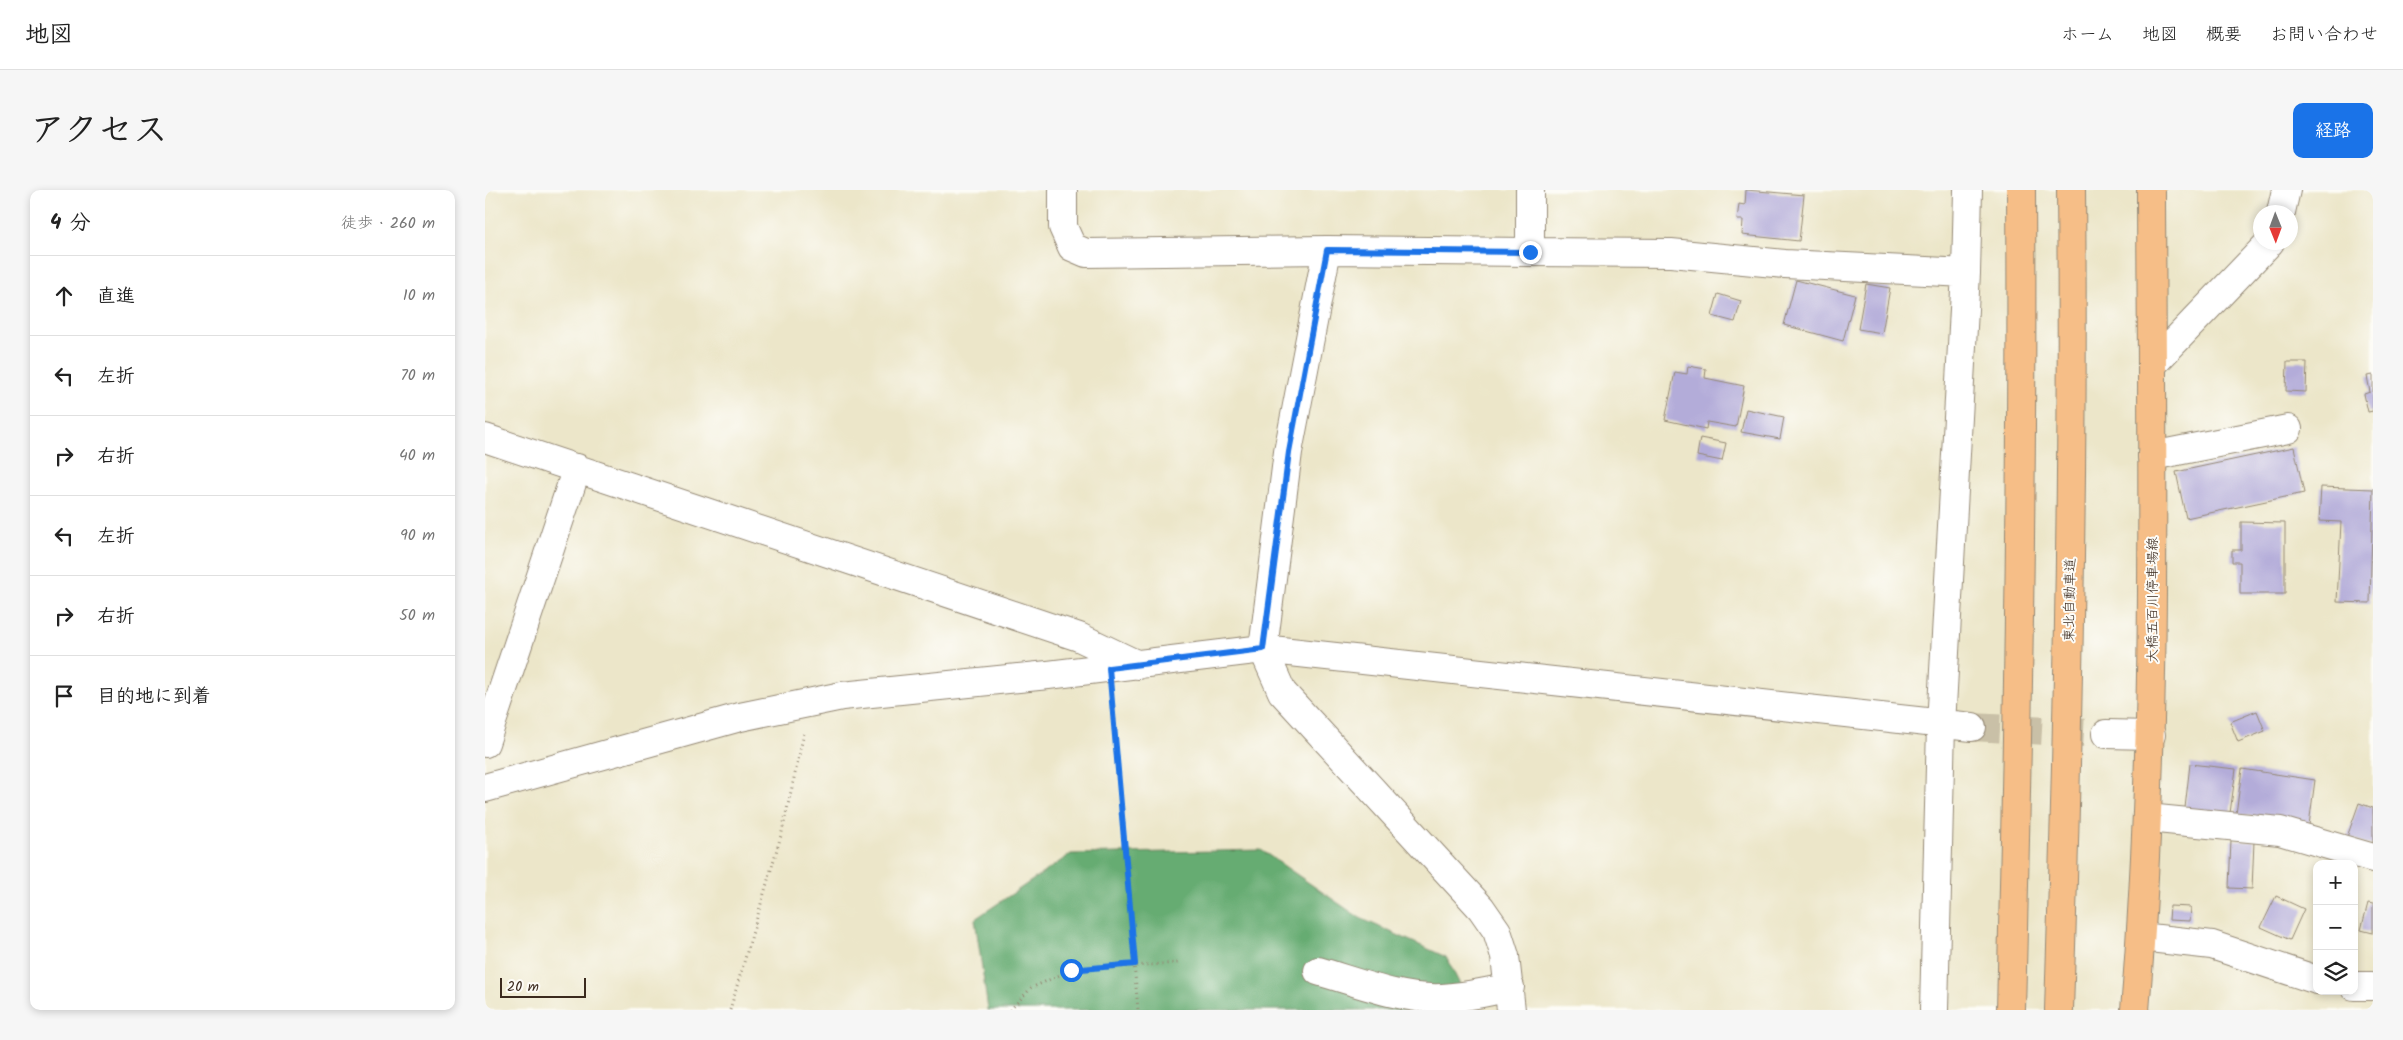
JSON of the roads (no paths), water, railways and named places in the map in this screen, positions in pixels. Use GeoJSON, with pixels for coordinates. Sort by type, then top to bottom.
{"type":"FeatureCollection","features":[{"type":"Feature","properties":{"kind":"main road"},"geometry":{"type":"LineString","coordinates":[[2011,1010],[2018,728],[2022,322],[2021,190]]}},
{"type":"Feature","properties":{"kind":"main road","name":"東北自動車道"},"geometry":{"type":"LineString","coordinates":[[2059,1010],[2067,766],[2073,322],[2071,190]]}},
{"type":"Feature","properties":{"kind":"main road","name":"大橋五百川停車場線"},"geometry":{"type":"LineString","coordinates":[[2135,1010],[2141,937],[2151,735],[2151,190]]}},
{"type":"Feature","properties":{"kind":"street"},"geometry":{"type":"LineString","coordinates":[[1063,190],[1063,226],[1072,246],[1086,253],[1327,250],[1671,253],[1785,264],[1966,273]]}},
{"type":"Feature","properties":{"kind":"street"},"geometry":{"type":"LineString","coordinates":[[1530,190],[1530,252]]}},
{"type":"Feature","properties":{"kind":"street"},"geometry":{"type":"LineString","coordinates":[[1934,1010],[1941,725],[1966,273],[1968,190]]}},
{"type":"Feature","properties":{"kind":"street"},"geometry":{"type":"LineString","coordinates":[[2283,205],[2286,190]]}},
{"type":"Feature","properties":{"kind":"street"},"geometry":{"type":"LineString","coordinates":[[1318,971],[1381,999],[1441,998],[1487,992],[1511,998],[1505,956],[1497,931],[1481,908],[1282,692],[1263,649],[1289,452],[1327,250]]}},
{"type":"Feature","properties":{"kind":"street"},"geometry":{"type":"LineString","coordinates":[[2152,365],[2262,250]]}},
{"type":"Feature","properties":{"kind":"street"},"geometry":{"type":"LineString","coordinates":[[2152,456],[2288,429]]}},
{"type":"Feature","properties":{"kind":"street"},"geometry":{"type":"LineString","coordinates":[[485,438],[1079,637],[1138,665]]}},
{"type":"Feature","properties":{"kind":"street"},"geometry":{"type":"LineString","coordinates":[[485,742],[577,468]]}},
{"type":"Feature","properties":{"kind":"street"},"geometry":{"type":"LineString","coordinates":[[485,788],[740,717],[842,696],[1138,665],[1263,649],[1972,727]]}},
{"type":"Feature","properties":{"kind":"street"},"geometry":{"type":"LineString","coordinates":[[2107,734],[2151,735]]}},
{"type":"Feature","properties":{"kind":"street"},"geometry":{"type":"LineString","coordinates":[[2147,818],[2280,831],[2373,858]]}},
{"type":"Feature","properties":{"kind":"street"},"geometry":{"type":"LineString","coordinates":[[2141,937],[2212,945],[2313,979]]}},
{"type":"Feature","properties":{"kind":"tunnel"},"geometry":{"type":"LineString","coordinates":[[1972,727],[2106,734]]}}]}
